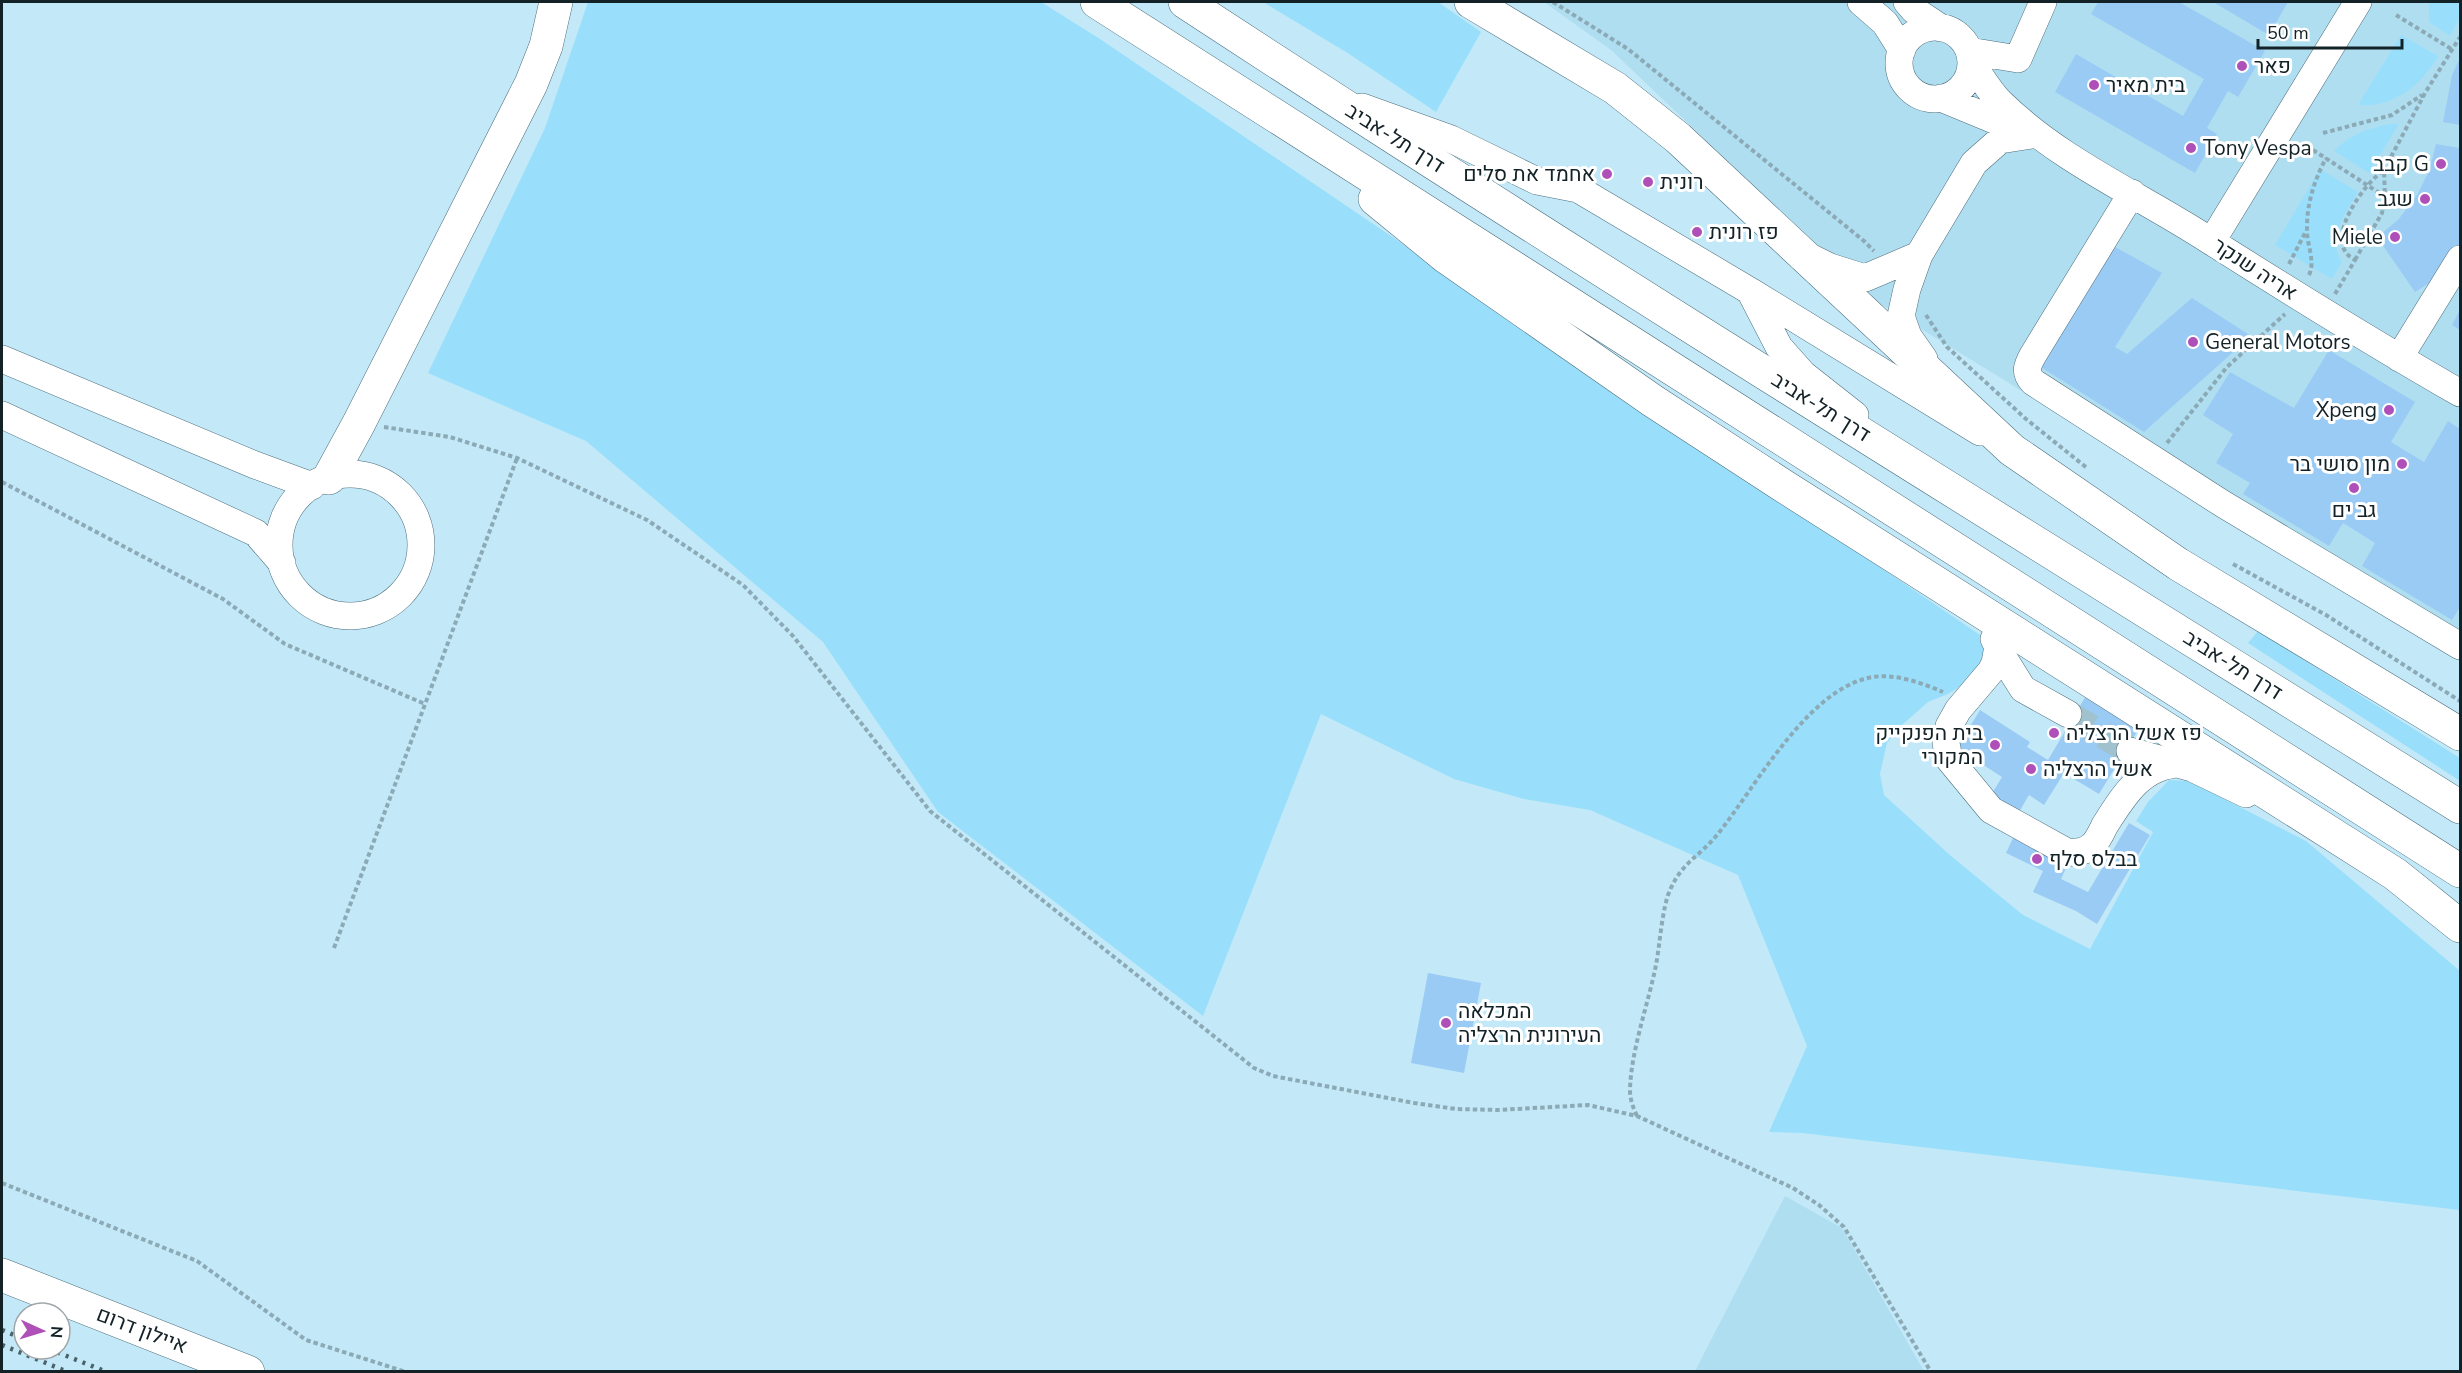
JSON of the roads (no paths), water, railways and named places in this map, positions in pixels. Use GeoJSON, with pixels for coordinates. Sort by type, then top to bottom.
{"type":"FeatureCollection","features":[{"type":"Feature","properties":{"kind":"main road"},"geometry":{"type":"LineString","coordinates":[[321,482],[359,423],[531,84],[546,46],[556,2]]}},
{"type":"Feature","properties":{"kind":"main road"},"geometry":{"type":"LineString","coordinates":[[1097,2],[1268,109],[1446,257],[1653,401],[1782,486],[2395,874],[2460,926]]}},
{"type":"Feature","properties":{"kind":"main road","name":"דרך תל-אביב"},"geometry":{"type":"LineString","coordinates":[[1185,2],[1930,476],[2460,807]]}},
{"type":"Feature","properties":{"kind":"main road"},"geometry":{"type":"LineString","coordinates":[[1471,2],[1616,88],[1678,138],[2012,450],[2178,564],[2460,734]]}},
{"type":"Feature","properties":{"kind":"main road","name":"דרך תל-אביב"},"geometry":{"type":"LineString","coordinates":[[1268,109],[2460,871]]}},
{"type":"Feature","properties":{"kind":"main road","name":"איילון דרום"},"geometry":{"type":"LineString","coordinates":[[2,1275],[248,1371]]}},
{"type":"Feature","properties":{"kind":"street"},"geometry":{"type":"LineString","coordinates":[[1861,2],[1885,23],[1902,50]]}},
{"type":"Feature","properties":{"kind":"street"},"geometry":{"type":"LineString","coordinates":[[1907,2],[1914,10],[1941,28],[1958,36],[1970,57],[1966,82],[1950,96],[1941,98],[1920,96],[1911,90],[1900,71],[1902,50],[1914,34],[1931,27],[1941,28]]}},
{"type":"Feature","properties":{"kind":"street"},"geometry":{"type":"LineString","coordinates":[[1970,57],[2018,59],[2043,2]]}},
{"type":"Feature","properties":{"kind":"street"},"geometry":{"type":"LineString","coordinates":[[2212,241],[2358,2]]}},
{"type":"Feature","properties":{"kind":"street","name":"אריה שנקר"},"geometry":{"type":"LineString","coordinates":[[1970,57],[1999,101],[2041,139]]}},
{"type":"Feature","properties":{"kind":"street"},"geometry":{"type":"LineString","coordinates":[[1327,94],[1451,139],[1537,181],[1578,189],[2012,450]]}},
{"type":"Feature","properties":{"kind":"street","name":"אריה שנקר"},"geometry":{"type":"LineString","coordinates":[[1941,98],[2041,139],[2212,241],[2311,296],[2399,358],[2460,393]]}},
{"type":"Feature","properties":{"kind":"street"},"geometry":{"type":"LineString","coordinates":[[1969,109],[1977,129],[1974,163]]}},
{"type":"Feature","properties":{"kind":"street"},"geometry":{"type":"LineString","coordinates":[[1946,390],[1908,336],[1901,316],[1907,289],[1919,255],[1974,163],[2000,140],[2041,139]]}},
{"type":"Feature","properties":{"kind":"street"},"geometry":{"type":"LineString","coordinates":[[2132,193],[2033,355],[2027,367],[2027,375],[2033,382],[2223,504],[2460,646]]}},
{"type":"Feature","properties":{"kind":"street"},"geometry":{"type":"LineString","coordinates":[[1798,251],[1830,267],[1865,278],[1919,255]]}},
{"type":"Feature","properties":{"kind":"street"},"geometry":{"type":"LineString","coordinates":[[2399,358],[2460,259]]}},
{"type":"Feature","properties":{"kind":"street"},"geometry":{"type":"LineString","coordinates":[[1750,291],[1779,347],[1803,374],[1930,476]]}},
{"type":"Feature","properties":{"kind":"street"},"geometry":{"type":"LineString","coordinates":[[2,359],[255,465],[321,482]]}},
{"type":"Feature","properties":{"kind":"street"},"geometry":{"type":"LineString","coordinates":[[2,415],[256,533],[282,563]]}},
{"type":"Feature","properties":{"kind":"street"},"geometry":{"type":"LineString","coordinates":[[342,474],[381,481],[393,489],[407,502],[416,519],[421,538],[420,561],[411,582],[399,597],[383,609],[363,615],[342,616],[322,610],[304,599],[290,583],[282,563],[280,539],[286,515],[300,495],[321,482],[342,474]]}},
{"type":"Feature","properties":{"kind":"street"},"geometry":{"type":"LineString","coordinates":[[1782,486],[1995,640],[2023,689],[2068,714]]}},
{"type":"Feature","properties":{"kind":"street"},"geometry":{"type":"LineString","coordinates":[[1998,646],[1991,671],[1958,710],[1949,726],[1946,743],[1949,759],[1991,810],[2067,852],[2080,853],[2093,844],[2133,786],[2149,771],[2164,764],[2180,764]]}},
{"type":"Feature","properties":{"kind":"street"},"geometry":{"type":"LineString","coordinates":[[2130,751],[2180,764],[2332,835]]}},
{"type":"Feature","properties":{"kind":"tunnel"},"geometry":{"type":"LineString","coordinates":[[2068,714],[2130,751]]}},
{"type":"Feature","properties":{"kind":"railway"},"geometry":{"type":"LineString","coordinates":[[2,1330],[12,1334]]}},
{"type":"Feature","properties":{"kind":"railway"},"geometry":{"type":"LineString","coordinates":[[2,1345],[68,1372]]}},
{"type":"Feature","properties":{"kind":"railway"},"geometry":{"type":"LineString","coordinates":[[72,1358],[107,1372]]}},
{"type":"Feature","properties":{"kind":"place","name":"פאר"},"geometry":{"type":"Point","coordinates":[2242,66]}},
{"type":"Feature","properties":{"kind":"place","name":"בית מאיר"},"geometry":{"type":"Point","coordinates":[2094,85]}},
{"type":"Feature","properties":{"kind":"place","name":"Tony Vespa"},"geometry":{"type":"Point","coordinates":[2191,148]}},
{"type":"Feature","properties":{"kind":"place","name":"קבב G"},"geometry":{"type":"Point","coordinates":[2441,164]}},
{"type":"Feature","properties":{"kind":"place","name":"אחמד את סלים"},"geometry":{"type":"Point","coordinates":[1607,174]}},
{"type":"Feature","properties":{"kind":"place","name":"רונית"},"geometry":{"type":"Point","coordinates":[1648,182]}},
{"type":"Feature","properties":{"kind":"place","name":"שגב"},"geometry":{"type":"Point","coordinates":[2425,199]}},
{"type":"Feature","properties":{"kind":"place","name":"פז רונית"},"geometry":{"type":"Point","coordinates":[1697,232]}},
{"type":"Feature","properties":{"kind":"place","name":"Miele"},"geometry":{"type":"Point","coordinates":[2395,237]}},
{"type":"Feature","properties":{"kind":"place","name":"General Motors"},"geometry":{"type":"Point","coordinates":[2193,342]}},
{"type":"Feature","properties":{"kind":"place","name":"Xpeng"},"geometry":{"type":"Point","coordinates":[2389,410]}},
{"type":"Feature","properties":{"kind":"place","name":"מון סושי בר"},"geometry":{"type":"Point","coordinates":[2402,464]}},
{"type":"Feature","properties":{"kind":"place","name":"גב ים"},"geometry":{"type":"Point","coordinates":[2354,488]}},
{"type":"Feature","properties":{"kind":"place","name":"פז אשל הרצליה"},"geometry":{"type":"Point","coordinates":[2054,733]}},
{"type":"Feature","properties":{"kind":"place","name":"בית הפנקייק המקורי"},"geometry":{"type":"Point","coordinates":[1995,745]}},
{"type":"Feature","properties":{"kind":"place","name":"אשל הרצליה"},"geometry":{"type":"Point","coordinates":[2031,769]}},
{"type":"Feature","properties":{"kind":"place","name":"בבלס סלף"},"geometry":{"type":"Point","coordinates":[2037,859]}},
{"type":"Feature","properties":{"kind":"place","name":"המכלאה העירונית הרצליה"},"geometry":{"type":"Point","coordinates":[1446,1023]}}]}
